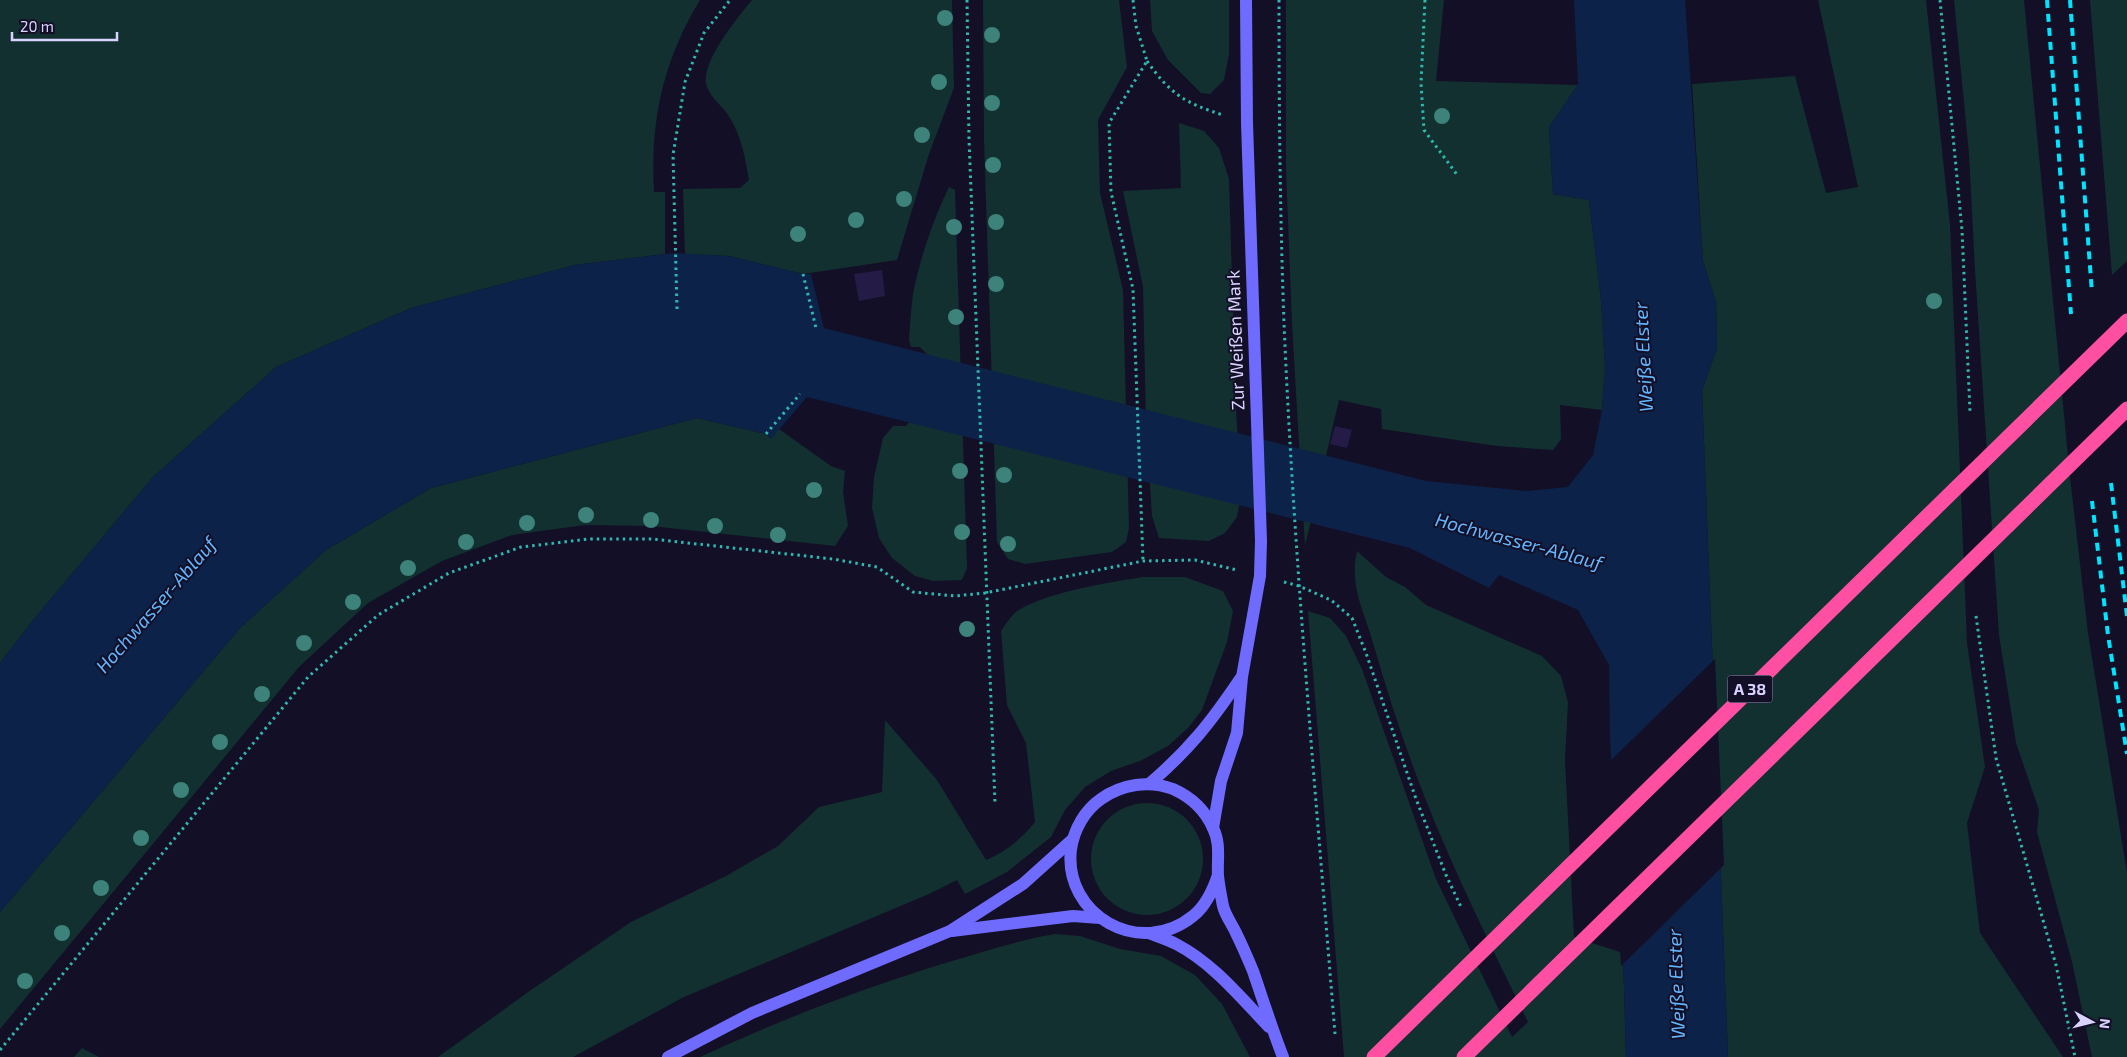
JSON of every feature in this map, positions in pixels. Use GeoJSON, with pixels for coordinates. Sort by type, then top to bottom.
{"type":"FeatureCollection","features":[{"type":"Feature","properties":{"kind":"highway","name":"A 38"},"geometry":{"type":"LineString","coordinates":[[1374,1057],[2127,321]]}},
{"type":"Feature","properties":{"kind":"highway"},"geometry":{"type":"LineString","coordinates":[[1464,1057],[2127,409]]}},
{"type":"Feature","properties":{"kind":"main road","name":"Zur Weißen Mark"},"geometry":{"type":"LineString","coordinates":[[1213,828],[1221,781],[1237,733],[1242,677],[1260,576],[1261,531],[1247,123],[1246,0]]}},
{"type":"Feature","properties":{"kind":"main road","name":"Zur Weißen Mark"},"geometry":{"type":"LineString","coordinates":[[1149,784],[1189,748],[1210,724],[1242,677]]}},
{"type":"Feature","properties":{"kind":"main road","name":"Zur Weißen Mark"},"geometry":{"type":"LineString","coordinates":[[1218,875],[1213,890],[1193,916],[1179,925],[1164,931],[1132,932],[1115,927],[1100,918],[1087,906],[1078,891],[1072,874],[1071,856],[1073,839],[1081,820],[1093,804],[1110,792],[1129,786],[1149,784],[1165,786],[1188,797],[1205,814],[1213,828],[1218,844],[1218,875],[1224,908],[1252,971],[1283,1057]]}},
{"type":"Feature","properties":{"kind":"main road"},"geometry":{"type":"LineString","coordinates":[[668,1057],[752,1013],[950,931],[1023,884],[1073,839]]}},
{"type":"Feature","properties":{"kind":"main road"},"geometry":{"type":"LineString","coordinates":[[950,931],[1073,916],[1100,918]]}},
{"type":"Feature","properties":{"kind":"main road","name":"Zur Weißen Mark"},"geometry":{"type":"LineString","coordinates":[[1148,933],[1175,943],[1195,955],[1225,982],[1273,1031]]}},
{"type":"Feature","properties":{"kind":"path"},"geometry":{"type":"LineString","coordinates":[[677,310],[673,155],[685,82],[704,33],[730,0]]}},
{"type":"Feature","properties":{"kind":"path"},"geometry":{"type":"LineString","coordinates":[[967,0],[969,139],[985,593],[995,803]]}},
{"type":"Feature","properties":{"kind":"path"},"geometry":{"type":"LineString","coordinates":[[1133,0],[1136,26],[1147,61],[1162,83],[1193,105],[1247,123]]}},
{"type":"Feature","properties":{"kind":"path"},"geometry":{"type":"LineString","coordinates":[[1279,0],[1280,170],[1284,323],[1299,586],[1335,1034]]}},
{"type":"Feature","properties":{"kind":"path"},"geometry":{"type":"LineString","coordinates":[[1425,0],[1421,83],[1424,130],[1458,176]]}},
{"type":"Feature","properties":{"kind":"path"},"geometry":{"type":"LineString","coordinates":[[1940,0],[1962,230],[1970,412]]}},
{"type":"Feature","properties":{"kind":"path"},"geometry":{"type":"LineString","coordinates":[[1143,561],[1133,289],[1111,192],[1109,123],[1147,61]]}},
{"type":"Feature","properties":{"kind":"path"},"geometry":{"type":"LineString","coordinates":[[803,274],[816,328]]}},
{"type":"Feature","properties":{"kind":"path"},"geometry":{"type":"LineString","coordinates":[[766,434],[800,394]]}},
{"type":"Feature","properties":{"kind":"path"},"geometry":{"type":"LineString","coordinates":[[0,1050],[308,677],[378,616],[449,573],[521,547],[589,539],[652,538],[833,559],[877,567],[914,592],[955,596],[985,593],[1143,561],[1195,560],[1299,586],[1331,600],[1352,618],[1416,799],[1446,875],[1462,909]]}},
{"type":"Feature","properties":{"kind":"path"},"geometry":{"type":"LineString","coordinates":[[1976,616],[1996,758],[2056,965],[2075,1057]]}},
{"type":"Feature","properties":{"kind":"green space"},"geometry":{"type":"Polygon","coordinates":[[[0,0],[700,0],[687,23],[668,69],[657,116],[653,166],[654,192],[665,192],[665,254],[575,265],[411,308],[276,367],[153,477],[34,619],[0,663],[0,0]]]}},
{"type":"Feature","properties":{"kind":"green space"},"geometry":{"type":"Polygon","coordinates":[[[752,0],[952,0],[954,88],[929,154],[897,260],[803,274],[729,256],[685,254],[683,189],[740,188],[749,180],[737,133],[727,114],[709,92],[706,78],[708,67],[721,42],[752,0]]]}},
{"type":"Feature","properties":{"kind":"green space"},"geometry":{"type":"Polygon","coordinates":[[[983,0],[1119,0],[1127,67],[1098,120],[1100,193],[1123,290],[1129,528],[1126,542],[1112,552],[1025,564],[1008,559],[997,542],[984,140],[983,0]]]}},
{"type":"Feature","properties":{"kind":"green space"},"geometry":{"type":"Polygon","coordinates":[[[1150,0],[1229,0],[1229,54],[1224,80],[1210,94],[1201,93],[1168,60],[1152,31],[1150,0]]]}},
{"type":"Feature","properties":{"kind":"green space"},"geometry":{"type":"Polygon","coordinates":[[[1286,0],[1444,0],[1436,81],[1578,85],[1549,127],[1553,194],[1589,200],[1601,300],[1605,367],[1602,410],[1560,405],[1561,439],[1553,450],[1497,446],[1382,429],[1381,409],[1339,400],[1305,546],[1292,324],[1286,170],[1286,0]]]}},
{"type":"Feature","properties":{"kind":"green space"},"geometry":{"type":"Polygon","coordinates":[[[1818,0],[1926,0],[1950,225],[1967,643],[1985,767],[1967,823],[1980,933],[2063,1057],[1728,1057],[1702,391],[1717,348],[1716,302],[1703,261],[1692,84],[1795,76],[1826,193],[1858,187],[1818,0]]]}},
{"type":"Feature","properties":{"kind":"green space"},"geometry":{"type":"Polygon","coordinates":[[[1954,0],[2024,0],[2070,477],[2088,633],[2127,873],[2127,1057],[2092,1057],[2072,962],[2037,832],[2039,810],[2016,743],[1999,635],[1969,154],[1954,0]]]}},
{"type":"Feature","properties":{"kind":"green space"},"geometry":{"type":"Polygon","coordinates":[[[2090,0],[2127,0],[2127,261],[2112,275],[2090,0]]]}},
{"type":"Feature","properties":{"kind":"green space"},"geometry":{"type":"Polygon","coordinates":[[[1179,123],[1204,131],[1219,148],[1229,179],[1236,410],[1241,495],[1237,517],[1225,533],[1209,541],[1159,538],[1152,516],[1146,423],[1143,287],[1123,191],[1181,188],[1179,123]]]}},
{"type":"Feature","properties":{"kind":"green space"},"geometry":{"type":"Polygon","coordinates":[[[949,187],[955,190],[967,568],[962,580],[933,581],[915,576],[892,558],[879,538],[872,508],[874,477],[883,438],[893,426],[906,426],[911,420],[926,353],[920,347],[911,347],[909,340],[913,294],[928,239],[949,187]]]}},
{"type":"Feature","properties":{"kind":"green space"},"geometry":{"type":"Polygon","coordinates":[[[697,418],[766,434],[771,438],[779,429],[831,466],[845,471],[843,492],[848,526],[835,546],[651,526],[585,525],[512,535],[442,561],[368,603],[299,667],[0,1029],[0,912],[240,628],[326,550],[431,488],[697,418]]]}},
{"type":"Feature","properties":{"kind":"green space"},"geometry":{"type":"Polygon","coordinates":[[[1357,551],[1386,577],[1405,587],[1426,605],[1542,656],[1561,676],[1568,702],[1565,760],[1574,937],[1623,953],[1626,1057],[1344,1057],[1308,611],[1330,618],[1346,636],[1362,669],[1436,879],[1512,1037],[1528,1022],[1474,911],[1425,798],[1411,760],[1356,587],[1355,564],[1357,551]]]}},
{"type":"Feature","properties":{"kind":"green space"},"geometry":{"type":"Polygon","coordinates":[[[1143,577],[1185,577],[1223,591],[1233,611],[1227,642],[1202,710],[1188,728],[1168,746],[1140,761],[1111,771],[1085,787],[1065,810],[1051,837],[1007,872],[965,894],[957,880],[929,894],[684,997],[573,1057],[438,1057],[531,990],[631,922],[726,876],[778,846],[819,807],[882,792],[885,720],[937,780],[986,860],[1007,849],[1025,834],[1035,822],[1026,743],[1007,705],[1001,631],[1016,612],[1042,599],[1077,589],[1143,577]]]}},
{"type":"Feature","properties":{"kind":"green space"},"geometry":{"type":"Polygon","coordinates":[[[1147,803],[1168,807],[1187,819],[1199,838],[1203,859],[1199,880],[1187,899],[1168,911],[1147,915],[1126,911],[1107,899],[1095,880],[1091,859],[1095,838],[1107,819],[1126,807],[1147,803]]]}},
{"type":"Feature","properties":{"kind":"green space"},"geometry":{"type":"Polygon","coordinates":[[[1055,934],[1080,936],[1120,949],[1161,956],[1195,975],[1222,1004],[1250,1057],[700,1057],[793,1017],[887,982],[1003,946],[1055,934]]]}},
{"type":"Feature","properties":{"kind":"green space"},"geometry":{"type":"Polygon","coordinates":[[[82,1048],[99,1057],[74,1057],[82,1048]]]}},
{"type":"Feature","properties":{"kind":"water"},"geometry":{"type":"Polygon","coordinates":[[[1574,0],[1685,0],[1703,261],[1716,302],[1717,348],[1702,391],[1728,1057],[1626,1057],[1623,953],[1610,741],[1609,665],[1578,610],[1499,575],[1489,588],[1410,548],[807,397],[771,439],[766,434],[697,418],[431,488],[326,550],[240,628],[0,912],[0,663],[34,619],[153,477],[276,367],[411,308],[575,265],[674,253],[729,256],[803,274],[811,274],[824,328],[1426,481],[1527,491],[1568,487],[1593,455],[1602,410],[1605,367],[1601,300],[1589,200],[1553,194],[1549,127],[1578,84],[1574,0]]]}},
{"type":"Feature","properties":{"kind":"pier"},"geometry":{"type":"Polygon","coordinates":[[[1715,659],[1724,865],[1621,966],[1609,762],[1715,659]]]}},
{"type":"Feature","properties":{"kind":"building"},"geometry":{"type":"Polygon","coordinates":[[[882,270],[885,296],[859,301],[854,274],[882,270]]]}},
{"type":"Feature","properties":{"kind":"building"},"geometry":{"type":"Polygon","coordinates":[[[1335,426],[1352,430],[1347,448],[1330,444],[1335,426]]]}},
{"type":"Feature","properties":{"kind":"railway"},"geometry":{"type":"LineString","coordinates":[[2047,0],[2071,314]]}},
{"type":"Feature","properties":{"kind":"railway"},"geometry":{"type":"LineString","coordinates":[[2070,0],[2092,293]]}},
{"type":"Feature","properties":{"kind":"railway"},"geometry":{"type":"LineString","coordinates":[[2111,483],[2127,616]]}},
{"type":"Feature","properties":{"kind":"railway"},"geometry":{"type":"LineString","coordinates":[[2092,501],[2108,635],[2127,754]]}},
{"type":"Feature","properties":{"kind":"water label","name":"Weiße Elster"},"geometry":{"type":"Point","coordinates":[1643,357]}},
{"type":"Feature","properties":{"kind":"water label","name":"Hochwasser-Ablauf"},"geometry":{"type":"Point","coordinates":[1519,541]}},
{"type":"Feature","properties":{"kind":"water label","name":"Hochwasser-Ablauf"},"geometry":{"type":"Point","coordinates":[156,605]}},
{"type":"Feature","properties":{"kind":"water label","name":"Weiße Elster"},"geometry":{"type":"Point","coordinates":[1676,984]}}]}
